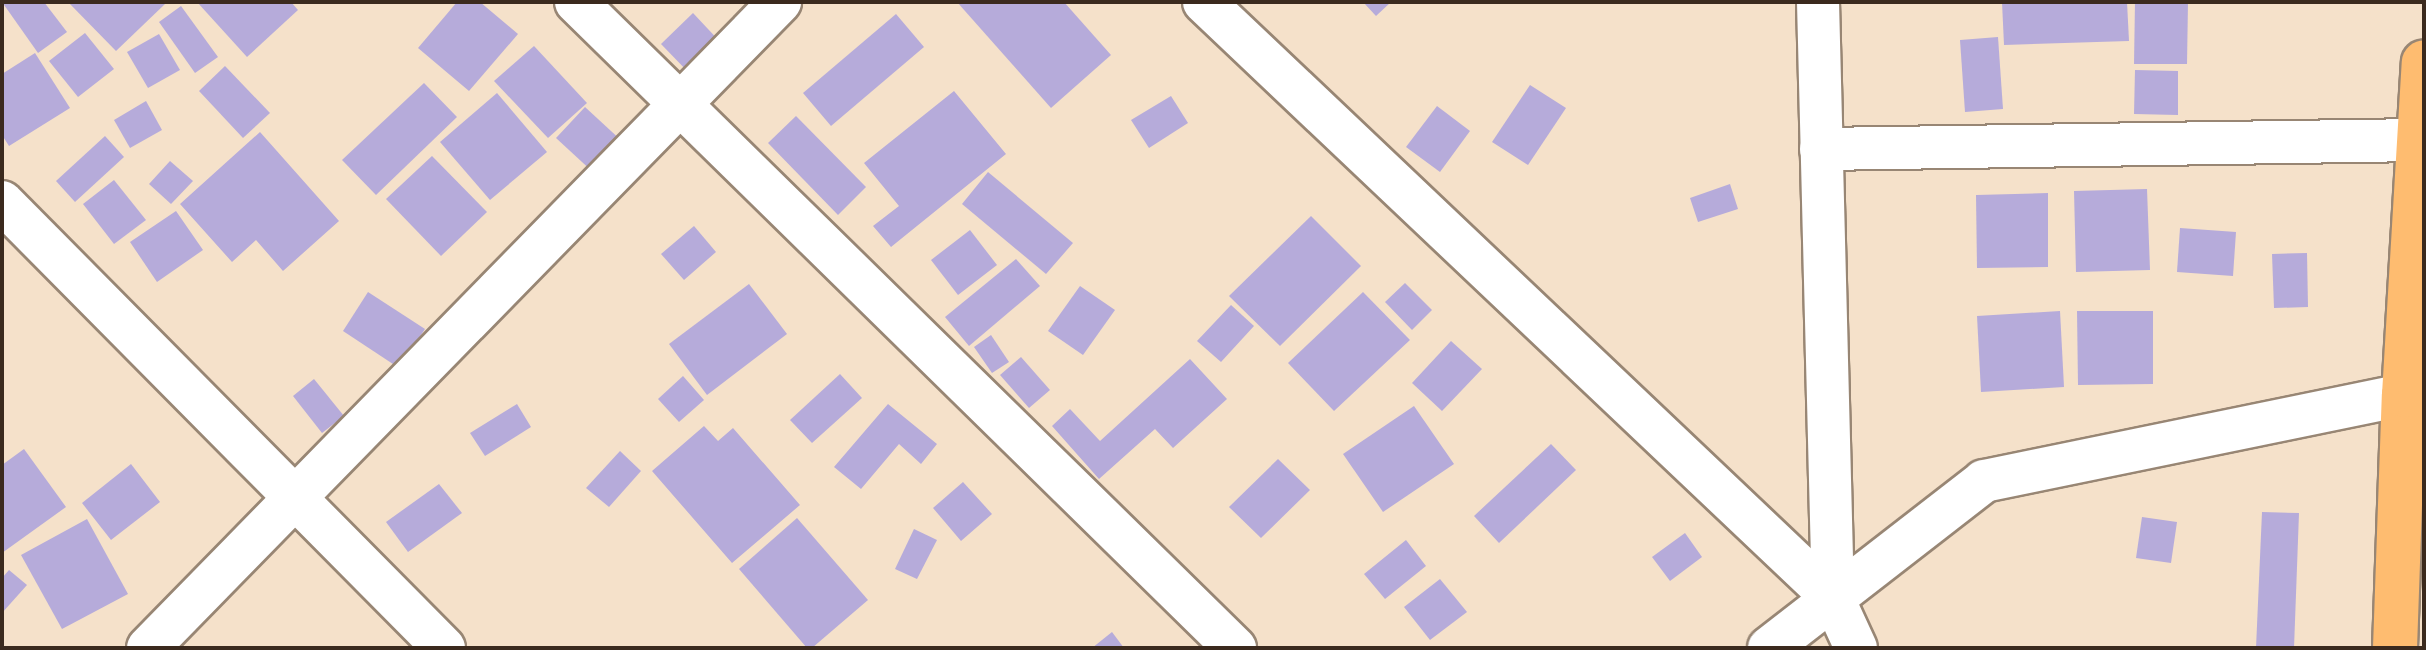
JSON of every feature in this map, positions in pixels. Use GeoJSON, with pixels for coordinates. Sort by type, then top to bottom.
{"type":"FeatureCollection","features":[{"type":"Feature","properties":{"kind":"highway"},"geometry":{"type":"LineString","coordinates":[[2395,648],[2404,395],[2418,250],[2419,140],[2424,63]]}},
{"type":"Feature","properties":{"kind":"street"},"geometry":{"type":"LineString","coordinates":[[576,2],[1235,648]]}},
{"type":"Feature","properties":{"kind":"street"},"geometry":{"type":"LineString","coordinates":[[148,648],[780,2]]}},
{"type":"Feature","properties":{"kind":"street"},"geometry":{"type":"LineString","coordinates":[[1204,2],[1833,598],[1856,648]]}},
{"type":"Feature","properties":{"kind":"street"},"geometry":{"type":"LineString","coordinates":[[1818,2],[1833,598]]}},
{"type":"Feature","properties":{"kind":"street"},"geometry":{"type":"LineString","coordinates":[[1821,149],[2419,140]]}},
{"type":"Feature","properties":{"kind":"street"},"geometry":{"type":"LineString","coordinates":[[2,202],[444,648]]}},
{"type":"Feature","properties":{"kind":"street"},"geometry":{"type":"LineString","coordinates":[[1769,648],[1984,481],[2404,395]]}},
{"type":"Feature","properties":{"kind":"building"},"geometry":{"type":"Polygon","coordinates":[[[2,2],[44,2],[67,32],[38,53],[2,2]]]}},
{"type":"Feature","properties":{"kind":"building"},"geometry":{"type":"Polygon","coordinates":[[[68,2],[162,2],[165,4],[116,51],[68,2]]]}},
{"type":"Feature","properties":{"kind":"building"},"geometry":{"type":"Polygon","coordinates":[[[197,2],[291,2],[298,10],[247,57],[197,2]]]}},
{"type":"Feature","properties":{"kind":"building"},"geometry":{"type":"Polygon","coordinates":[[[457,2],[480,2],[518,34],[469,91],[418,48],[457,2]]]}},
{"type":"Feature","properties":{"kind":"building"},"geometry":{"type":"Polygon","coordinates":[[[957,2],[1064,2],[1111,55],[1051,108],[957,2]]]}},
{"type":"Feature","properties":{"kind":"building"},"geometry":{"type":"Polygon","coordinates":[[[1363,2],[1391,2],[1376,16],[1363,2]]]}},
{"type":"Feature","properties":{"kind":"building"},"geometry":{"type":"Polygon","coordinates":[[[2002,2],[2127,2],[2129,41],[2004,45],[2002,2]]]}},
{"type":"Feature","properties":{"kind":"building"},"geometry":{"type":"Polygon","coordinates":[[[2135,2],[2188,2],[2187,64],[2134,64],[2135,2]]]}},
{"type":"Feature","properties":{"kind":"building"},"geometry":{"type":"Polygon","coordinates":[[[181,6],[218,57],[195,73],[159,22],[181,6]]]}},
{"type":"Feature","properties":{"kind":"building"},"geometry":{"type":"Polygon","coordinates":[[[693,13],[723,45],[691,75],[661,44],[693,13]]]}},
{"type":"Feature","properties":{"kind":"building"},"geometry":{"type":"Polygon","coordinates":[[[896,14],[924,47],[831,126],[803,93],[896,14]]]}},
{"type":"Feature","properties":{"kind":"building"},"geometry":{"type":"Polygon","coordinates":[[[85,33],[114,69],[78,97],[49,61],[85,33]]]}},
{"type":"Feature","properties":{"kind":"building"},"geometry":{"type":"Polygon","coordinates":[[[159,34],[180,70],[148,88],[127,52],[159,34]]]}},
{"type":"Feature","properties":{"kind":"building"},"geometry":{"type":"Polygon","coordinates":[[[1998,37],[2003,109],[1965,112],[1960,40],[1998,37]]]}},
{"type":"Feature","properties":{"kind":"building"},"geometry":{"type":"Polygon","coordinates":[[[534,46],[587,103],[548,138],[494,81],[534,46]]]}},
{"type":"Feature","properties":{"kind":"building"},"geometry":{"type":"Polygon","coordinates":[[[35,53],[70,108],[9,146],[2,135],[2,74],[35,53]]]}},
{"type":"Feature","properties":{"kind":"building"},"geometry":{"type":"Polygon","coordinates":[[[225,66],[270,113],[243,138],[199,91],[225,66]]]}},
{"type":"Feature","properties":{"kind":"building"},"geometry":{"type":"Polygon","coordinates":[[[2135,70],[2178,71],[2178,115],[2134,114],[2135,70]]]}},
{"type":"Feature","properties":{"kind":"building"},"geometry":{"type":"Polygon","coordinates":[[[424,83],[457,117],[376,195],[342,160],[424,83]]]}},
{"type":"Feature","properties":{"kind":"building"},"geometry":{"type":"Polygon","coordinates":[[[1530,85],[1566,108],[1528,165],[1492,142],[1530,85]]]}},
{"type":"Feature","properties":{"kind":"building"},"geometry":{"type":"Polygon","coordinates":[[[954,91],[1006,154],[891,247],[873,226],[899,206],[864,163],[954,91]]]}},
{"type":"Feature","properties":{"kind":"building"},"geometry":{"type":"Polygon","coordinates":[[[497,93],[547,152],[490,200],[440,142],[497,93]]]}},
{"type":"Feature","properties":{"kind":"building"},"geometry":{"type":"Polygon","coordinates":[[[1171,96],[1188,123],[1149,148],[1131,120],[1171,96]]]}},
{"type":"Feature","properties":{"kind":"building"},"geometry":{"type":"Polygon","coordinates":[[[146,101],[162,130],[130,148],[114,120],[146,101]]]}},
{"type":"Feature","properties":{"kind":"building"},"geometry":{"type":"Polygon","coordinates":[[[1437,106],[1470,131],[1440,172],[1406,147],[1437,106]]]}},
{"type":"Feature","properties":{"kind":"building"},"geometry":{"type":"Polygon","coordinates":[[[585,107],[637,155],[608,186],[556,138],[585,107]]]}},
{"type":"Feature","properties":{"kind":"building"},"geometry":{"type":"Polygon","coordinates":[[[796,116],[866,187],[838,215],[768,143],[796,116]]]}},
{"type":"Feature","properties":{"kind":"building"},"geometry":{"type":"Polygon","coordinates":[[[260,132],[339,221],[283,271],[256,240],[232,262],[180,204],[260,132]]]}},
{"type":"Feature","properties":{"kind":"building"},"geometry":{"type":"Polygon","coordinates":[[[105,136],[124,157],[75,202],[56,181],[105,136]]]}},
{"type":"Feature","properties":{"kind":"building"},"geometry":{"type":"Polygon","coordinates":[[[432,156],[487,212],[441,256],[386,199],[432,156]]]}},
{"type":"Feature","properties":{"kind":"building"},"geometry":{"type":"Polygon","coordinates":[[[170,161],[193,181],[171,204],[149,184],[170,161]]]}},
{"type":"Feature","properties":{"kind":"building"},"geometry":{"type":"Polygon","coordinates":[[[988,172],[1073,243],[1046,274],[962,204],[988,172]]]}},
{"type":"Feature","properties":{"kind":"building"},"geometry":{"type":"Polygon","coordinates":[[[114,180],[146,220],[114,244],[83,204],[114,180]]]}},
{"type":"Feature","properties":{"kind":"building"},"geometry":{"type":"Polygon","coordinates":[[[1730,184],[1738,209],[1698,222],[1690,198],[1730,184]]]}},
{"type":"Feature","properties":{"kind":"building"},"geometry":{"type":"Polygon","coordinates":[[[2147,189],[2150,270],[2076,272],[2074,191],[2147,189]]]}},
{"type":"Feature","properties":{"kind":"building"},"geometry":{"type":"Polygon","coordinates":[[[2048,193],[2048,267],[1977,268],[1976,195],[2048,193]]]}},
{"type":"Feature","properties":{"kind":"building"},"geometry":{"type":"Polygon","coordinates":[[[176,211],[203,250],[157,282],[130,242],[176,211]]]}},
{"type":"Feature","properties":{"kind":"building"},"geometry":{"type":"Polygon","coordinates":[[[1311,216],[1361,266],[1280,346],[1229,296],[1311,216]]]}},
{"type":"Feature","properties":{"kind":"building"},"geometry":{"type":"Polygon","coordinates":[[[694,226],[716,252],[684,280],[661,254],[694,226]]]}},
{"type":"Feature","properties":{"kind":"building"},"geometry":{"type":"Polygon","coordinates":[[[2180,228],[2236,232],[2233,276],[2177,272],[2180,228]]]}},
{"type":"Feature","properties":{"kind":"building"},"geometry":{"type":"Polygon","coordinates":[[[970,230],[997,265],[958,295],[931,260],[970,230]]]}},
{"type":"Feature","properties":{"kind":"building"},"geometry":{"type":"Polygon","coordinates":[[[2307,253],[2308,307],[2274,308],[2272,254],[2307,253]]]}},
{"type":"Feature","properties":{"kind":"building"},"geometry":{"type":"Polygon","coordinates":[[[1016,259],[1040,286],[969,346],[945,317],[1016,259]]]}},
{"type":"Feature","properties":{"kind":"building"},"geometry":{"type":"Polygon","coordinates":[[[1405,283],[1432,310],[1412,330],[1385,302],[1405,283]]]}},
{"type":"Feature","properties":{"kind":"building"},"geometry":{"type":"Polygon","coordinates":[[[749,284],[787,334],[707,395],[669,344],[749,284]]]}},
{"type":"Feature","properties":{"kind":"building"},"geometry":{"type":"Polygon","coordinates":[[[1080,286],[1115,310],[1083,355],[1048,331],[1080,286]]]}},
{"type":"Feature","properties":{"kind":"building"},"geometry":{"type":"Polygon","coordinates":[[[368,292],[425,329],[399,368],[343,331],[368,292]]]}},
{"type":"Feature","properties":{"kind":"building"},"geometry":{"type":"Polygon","coordinates":[[[1363,292],[1410,340],[1334,411],[1288,363],[1363,292]]]}},
{"type":"Feature","properties":{"kind":"building"},"geometry":{"type":"Polygon","coordinates":[[[1231,305],[1254,326],[1221,362],[1197,341],[1231,305]]]}},
{"type":"Feature","properties":{"kind":"building"},"geometry":{"type":"Polygon","coordinates":[[[2060,311],[2064,387],[1981,392],[1977,316],[2060,311]]]}},
{"type":"Feature","properties":{"kind":"building"},"geometry":{"type":"Polygon","coordinates":[[[2077,311],[2153,311],[2153,384],[2078,385],[2077,311]]]}},
{"type":"Feature","properties":{"kind":"building"},"geometry":{"type":"Polygon","coordinates":[[[991,335],[1009,362],[992,373],[974,347],[991,335]]]}},
{"type":"Feature","properties":{"kind":"building"},"geometry":{"type":"Polygon","coordinates":[[[1451,341],[1482,369],[1442,411],[1412,383],[1451,341]]]}},
{"type":"Feature","properties":{"kind":"building"},"geometry":{"type":"Polygon","coordinates":[[[1021,357],[1050,390],[1029,408],[1000,375],[1021,357]]]}},
{"type":"Feature","properties":{"kind":"building"},"geometry":{"type":"Polygon","coordinates":[[[1190,359],[1227,399],[1173,448],[1155,429],[1099,479],[1052,426],[1070,409],[1100,441],[1190,359]]]}},
{"type":"Feature","properties":{"kind":"building"},"geometry":{"type":"Polygon","coordinates":[[[840,374],[862,398],[812,443],[790,420],[840,374]]]}},
{"type":"Feature","properties":{"kind":"building"},"geometry":{"type":"Polygon","coordinates":[[[683,376],[704,400],[679,422],[658,399],[683,376]]]}},
{"type":"Feature","properties":{"kind":"building"},"geometry":{"type":"Polygon","coordinates":[[[314,379],[344,416],[322,433],[293,396],[314,379]]]}},
{"type":"Feature","properties":{"kind":"building"},"geometry":{"type":"Polygon","coordinates":[[[517,404],[531,427],[485,456],[470,433],[517,404]]]}},
{"type":"Feature","properties":{"kind":"building"},"geometry":{"type":"Polygon","coordinates":[[[888,404],[937,444],[921,464],[899,444],[861,489],[834,467],[888,404]]]}},
{"type":"Feature","properties":{"kind":"building"},"geometry":{"type":"Polygon","coordinates":[[[1414,406],[1454,464],[1383,512],[1343,454],[1414,406]]]}},
{"type":"Feature","properties":{"kind":"building"},"geometry":{"type":"Polygon","coordinates":[[[704,426],[718,441],[733,428],[800,505],[732,563],[652,471],[704,426]]]}},
{"type":"Feature","properties":{"kind":"building"},"geometry":{"type":"Polygon","coordinates":[[[1551,444],[1576,470],[1499,543],[1474,516],[1551,444]]]}},
{"type":"Feature","properties":{"kind":"building"},"geometry":{"type":"Polygon","coordinates":[[[24,449],[66,507],[2,553],[2,465],[24,449]]]}},
{"type":"Feature","properties":{"kind":"building"},"geometry":{"type":"Polygon","coordinates":[[[620,451],[641,471],[609,507],[586,488],[620,451]]]}},
{"type":"Feature","properties":{"kind":"building"},"geometry":{"type":"Polygon","coordinates":[[[1278,459],[1310,490],[1261,538],[1229,507],[1278,459]]]}},
{"type":"Feature","properties":{"kind":"building"},"geometry":{"type":"Polygon","coordinates":[[[131,464],[160,502],[111,540],[82,503],[131,464]]]}},
{"type":"Feature","properties":{"kind":"building"},"geometry":{"type":"Polygon","coordinates":[[[963,482],[992,514],[961,541],[933,508],[963,482]]]}},
{"type":"Feature","properties":{"kind":"building"},"geometry":{"type":"Polygon","coordinates":[[[439,484],[462,513],[408,552],[386,522],[439,484]]]}},
{"type":"Feature","properties":{"kind":"building"},"geometry":{"type":"Polygon","coordinates":[[[2262,512],[2299,513],[2294,648],[2256,648],[2262,512]]]}},
{"type":"Feature","properties":{"kind":"building"},"geometry":{"type":"Polygon","coordinates":[[[2142,517],[2177,522],[2171,563],[2136,558],[2142,517]]]}},
{"type":"Feature","properties":{"kind":"building"},"geometry":{"type":"Polygon","coordinates":[[[797,518],[868,600],[812,648],[807,648],[739,569],[797,518]]]}},
{"type":"Feature","properties":{"kind":"building"},"geometry":{"type":"Polygon","coordinates":[[[87,519],[128,594],[62,629],[21,555],[87,519]]]}},
{"type":"Feature","properties":{"kind":"building"},"geometry":{"type":"Polygon","coordinates":[[[914,529],[937,540],[917,579],[895,569],[914,529]]]}},
{"type":"Feature","properties":{"kind":"building"},"geometry":{"type":"Polygon","coordinates":[[[1685,533],[1702,557],[1670,581],[1652,557],[1685,533]]]}},
{"type":"Feature","properties":{"kind":"building"},"geometry":{"type":"Polygon","coordinates":[[[1406,540],[1426,566],[1385,599],[1364,574],[1406,540]]]}},
{"type":"Feature","properties":{"kind":"building"},"geometry":{"type":"Polygon","coordinates":[[[9,570],[27,585],[2,613],[2,578],[9,570]]]}},
{"type":"Feature","properties":{"kind":"building"},"geometry":{"type":"Polygon","coordinates":[[[1440,579],[1467,612],[1430,640],[1404,607],[1440,579]]]}},
{"type":"Feature","properties":{"kind":"building"},"geometry":{"type":"Polygon","coordinates":[[[1112,632],[1124,648],[1092,648],[1112,632]]]}}]}
